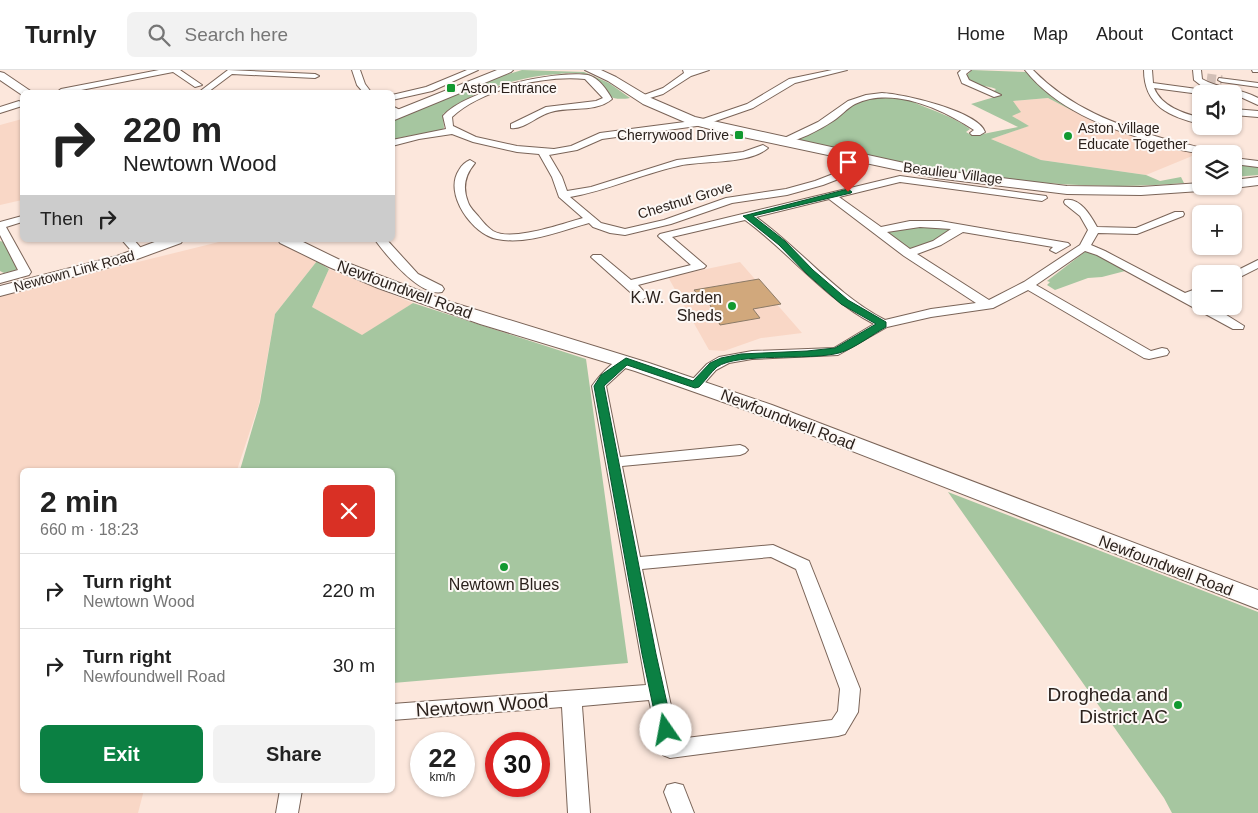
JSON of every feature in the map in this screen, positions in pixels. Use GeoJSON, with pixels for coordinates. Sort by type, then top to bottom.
{"type":"FeatureCollection","features":[{"type":"Feature","properties":{"kind":"street"},"geometry":{"type":"LineString","coordinates":[[72,90],[173,70],[200,89],[232,71],[316,76]]}},
{"type":"Feature","properties":{"kind":"street"},"geometry":{"type":"LineString","coordinates":[[365,90],[361,86],[356,70],[368,70]]}},
{"type":"Feature","properties":{"kind":"street"},"geometry":{"type":"LineString","coordinates":[[593,70],[612,79],[640,98],[701,123],[781,142],[936,174],[1067,190],[1141,191],[1192,188]]}},
{"type":"Feature","properties":{"kind":"street"},"geometry":{"type":"LineString","coordinates":[[640,98],[658,94],[671,88],[688,72],[706,70]]}},
{"type":"Feature","properties":{"kind":"street"},"geometry":{"type":"LineString","coordinates":[[395,142],[413,137],[453,131],[489,143],[542,152],[574,148],[600,136],[701,123],[750,106],[792,81],[843,70]]}},
{"type":"Feature","properties":{"kind":"street"},"geometry":{"type":"LineString","coordinates":[[967,70],[962,73],[965,80],[997,95]]}},
{"type":"Feature","properties":{"kind":"street"},"geometry":{"type":"LineString","coordinates":[[1029,70],[1053,94],[1091,116],[1192,149]]}},
{"type":"Feature","properties":{"kind":"street"},"geometry":{"type":"LineString","coordinates":[[1148,70],[1149,85],[1153,96],[1169,109],[1192,121]]}},
{"type":"Feature","properties":{"kind":"street"},"geometry":{"type":"LineString","coordinates":[[395,97],[429,89],[477,71]]}},
{"type":"Feature","properties":{"kind":"street"},"geometry":{"type":"LineString","coordinates":[[396,113],[504,71]]}},
{"type":"Feature","properties":{"kind":"street"},"geometry":{"type":"LineString","coordinates":[[0,75],[23,90]]}},
{"type":"Feature","properties":{"kind":"street"},"geometry":{"type":"LineString","coordinates":[[453,131],[449,127],[447,116],[454,109],[495,88],[522,80],[581,75],[593,81],[608,98],[598,103],[550,109],[514,126]]}},
{"type":"Feature","properties":{"kind":"street"},"geometry":{"type":"LineString","coordinates":[[1201,75],[1198,80],[1206,85]]}},
{"type":"Feature","properties":{"kind":"street"},"geometry":{"type":"LineString","coordinates":[[1222,80],[1258,85]]}},
{"type":"Feature","properties":{"kind":"street"},"geometry":{"type":"LineString","coordinates":[[1149,85],[1192,93]]}},
{"type":"Feature","properties":{"kind":"street"},"geometry":{"type":"LineString","coordinates":[[94,86],[99,90]]}},
{"type":"Feature","properties":{"kind":"street"},"geometry":{"type":"LineString","coordinates":[[781,142],[808,132],[828,121],[858,100],[889,94],[905,96],[941,110],[980,130],[980,132],[975,133]]}},
{"type":"Feature","properties":{"kind":"street"},"geometry":{"type":"LineString","coordinates":[[1242,95],[1256,100]]}},
{"type":"Feature","properties":{"kind":"street"},"geometry":{"type":"LineString","coordinates":[[0,110],[19,104]]}},
{"type":"Feature","properties":{"kind":"street"},"geometry":{"type":"LineString","coordinates":[[1242,114],[1257,115]]}},
{"type":"Feature","properties":{"kind":"street"},"geometry":{"type":"LineString","coordinates":[[563,195],[593,190],[677,163],[745,155],[763,148]]}},
{"type":"Feature","properties":{"kind":"street","name":"Chestnut Grove"},"geometry":{"type":"LineString","coordinates":[[542,152],[557,177],[563,195],[589,220],[614,231],[625,232],[730,200],[788,192],[819,183],[850,172],[869,160]]}},
{"type":"Feature","properties":{"kind":"street"},"geometry":{"type":"LineString","coordinates":[[1242,162],[1258,164]]}},
{"type":"Feature","properties":{"kind":"street"},"geometry":{"type":"LineString","coordinates":[[470,163],[461,171],[459,178],[462,201],[468,211],[489,233],[502,237],[526,236],[589,220]]}},
{"type":"Feature","properties":{"kind":"street","name":"Beaulieu Village"},"geometry":{"type":"LineString","coordinates":[[629,284],[700,266],[664,236],[900,180],[1042,198]]}},
{"type":"Feature","properties":{"kind":"street"},"geometry":{"type":"LineString","coordinates":[[1242,183],[1258,181]]}},
{"type":"Feature","properties":{"kind":"street"},"geometry":{"type":"LineString","coordinates":[[831,196],[935,273],[989,305]]}},
{"type":"Feature","properties":{"kind":"street"},"geometry":{"type":"LineString","coordinates":[[1068,202],[1084,214],[1094,230]]}},
{"type":"Feature","properties":{"kind":"street"},"geometry":{"type":"LineString","coordinates":[[1094,230],[1137,231],[1179,214]]}},
{"type":"Feature","properties":{"kind":"street"},"geometry":{"type":"LineString","coordinates":[[747,216],[782,243],[810,272],[845,302],[883,324]]}},
{"type":"Feature","properties":{"kind":"street"},"geometry":{"type":"LineString","coordinates":[[0,279],[25,272],[3,239],[0,225],[20,220]]}},
{"type":"Feature","properties":{"kind":"street"},"geometry":{"type":"LineString","coordinates":[[879,231],[902,224],[920,222],[942,223],[1064,246],[1056,250]]}},
{"type":"Feature","properties":{"kind":"street"},"geometry":{"type":"LineString","coordinates":[[908,254],[937,244],[961,228]]}},
{"type":"Feature","properties":{"kind":"street"},"geometry":{"type":"LineString","coordinates":[[695,385],[714,365],[724,360],[741,357],[838,351],[883,324],[989,305],[1028,285],[1084,247],[1094,230]]}},
{"type":"Feature","properties":{"kind":"street"},"geometry":{"type":"LineString","coordinates":[[130,242],[140,254]]}},
{"type":"Feature","properties":{"kind":"street","name":"Newtown Link Road"},"geometry":{"type":"LineString","coordinates":[[0,291],[140,254],[170,242]]}},
{"type":"Feature","properties":{"kind":"street","name":"Newfoundwell Road"},"geometry":{"type":"LineString","coordinates":[[290,242],[356,273],[414,296],[626,361],[695,385],[1258,600]]}},
{"type":"Feature","properties":{"kind":"street"},"geometry":{"type":"LineString","coordinates":[[383,242],[414,277],[438,289]]}},
{"type":"Feature","properties":{"kind":"street"},"geometry":{"type":"LineString","coordinates":[[1084,247],[1101,253],[1192,301]]}},
{"type":"Feature","properties":{"kind":"street"},"geometry":{"type":"LineString","coordinates":[[596,257],[642,296]]}},
{"type":"Feature","properties":{"kind":"street"},"geometry":{"type":"LineString","coordinates":[[1242,272],[1258,263]]}},
{"type":"Feature","properties":{"kind":"street"},"geometry":{"type":"LineString","coordinates":[[1028,285],[1149,356],[1162,352]]}},
{"type":"Feature","properties":{"kind":"street"},"geometry":{"type":"LineString","coordinates":[[1185,297],[1192,294]]}},
{"type":"Feature","properties":{"kind":"street"},"geometry":{"type":"LineString","coordinates":[[1218,315],[1238,326]]}},
{"type":"Feature","properties":{"kind":"street"},"geometry":{"type":"LineString","coordinates":[[626,361],[605,378],[599,386],[657,692],[670,749],[838,728],[848,712],[850,690],[803,565],[773,551],[633,564]]}},
{"type":"Feature","properties":{"kind":"street"},"geometry":{"type":"LineString","coordinates":[[613,462],[740,450]]}},
{"type":"Feature","properties":{"kind":"street","name":"Newtown Wood"},"geometry":{"type":"LineString","coordinates":[[395,712],[657,692]]}},
{"type":"Feature","properties":{"kind":"street","name":"Newtown Wood"},"geometry":{"type":"LineString","coordinates":[[570,698],[579,813]]}},
{"type":"Feature","properties":{"kind":"street"},"geometry":{"type":"LineString","coordinates":[[674,792],[683,813]]}},
{"type":"Feature","properties":{"kind":"street"},"geometry":{"type":"LineString","coordinates":[[288,813],[291,793]]}},
{"type":"Feature","properties":{"kind":"shaded area","name":"Aston Village Educate Together"},"geometry":{"type":"Polygon","coordinates":[[[1048,98],[1098,122],[1150,141],[1192,153],[1192,156],[1146,175],[1041,160],[991,139],[1028,126],[1012,116],[1012,101],[1048,98]]]}},
{"type":"Feature","properties":{"kind":"shaded area"},"geometry":{"type":"Polygon","coordinates":[[[20,120],[20,200],[0,205],[0,125],[20,120]]]}},
{"type":"Feature","properties":{"kind":"shaded area"},"geometry":{"type":"Polygon","coordinates":[[[219,242],[277,242],[317,261],[275,314],[259,404],[238,468],[20,468],[20,793],[143,793],[138,813],[0,813],[0,296],[219,242]]]}},
{"type":"Feature","properties":{"kind":"shaded area"},"geometry":{"type":"Polygon","coordinates":[[[740,262],[802,333],[761,338],[724,351],[709,350],[668,277],[740,262]]]}},
{"type":"Feature","properties":{"kind":"shaded area"},"geometry":{"type":"Polygon","coordinates":[[[329,269],[413,303],[362,336],[312,307],[329,269]]]}},
{"type":"Feature","properties":{"kind":"green space"},"geometry":{"type":"Polygon","coordinates":[[[522,70],[584,72],[609,83],[630,98],[620,99],[609,96],[600,84],[589,76],[582,74],[545,75],[514,81],[468,98],[443,114],[444,128],[442,130],[395,139],[395,119],[495,78],[522,70]]]}},
{"type":"Feature","properties":{"kind":"green space"},"geometry":{"type":"Polygon","coordinates":[[[972,70],[1026,72],[1052,97],[1075,111],[1048,98],[1013,101],[1021,112],[1012,116],[1029,126],[991,139],[1041,160],[1146,175],[1160,181],[1181,177],[1184,183],[1088,186],[994,178],[896,163],[793,140],[844,108],[871,97],[886,96],[900,97],[948,116],[970,129],[966,132],[973,136],[1018,127],[971,104],[1001,95],[993,92],[996,89],[971,82],[966,76],[972,70]]]}},
{"type":"Feature","properties":{"kind":"green space"},"geometry":{"type":"Polygon","coordinates":[[[1242,164],[1258,166],[1258,175],[1242,176],[1242,164]]]}},
{"type":"Feature","properties":{"kind":"green space"},"geometry":{"type":"Polygon","coordinates":[[[914,226],[954,227],[932,242],[913,249],[903,245],[886,231],[914,226]]]}},
{"type":"Feature","properties":{"kind":"green space"},"geometry":{"type":"Polygon","coordinates":[[[0,241],[4,242],[17,268],[16,270],[4,273],[0,271],[0,241]]]}},
{"type":"Feature","properties":{"kind":"green space"},"geometry":{"type":"Polygon","coordinates":[[[1086,251],[1096,252],[1129,270],[1102,277],[1088,278],[1055,290],[1047,285],[1050,282],[1047,281],[1086,251]]]}},
{"type":"Feature","properties":{"kind":"green space","name":"Newtown Blues"},"geometry":{"type":"Polygon","coordinates":[[[317,261],[329,269],[312,307],[362,335],[413,303],[586,359],[628,663],[395,683],[395,468],[241,468],[260,402],[275,314],[317,261]]]}},
{"type":"Feature","properties":{"kind":"green space","name":"Drogheda and District AC"},"geometry":{"type":"Polygon","coordinates":[[[948,492],[1258,612],[1258,813],[1172,813],[1164,798],[948,492]]]}},
{"type":"Feature","properties":{"kind":"building"},"geometry":{"type":"Polygon","coordinates":[[[759,279],[781,304],[753,309],[760,318],[720,325],[708,301],[703,301],[694,290],[759,279]]]}},
{"type":"Feature","properties":{"kind":"tunnel"},"geometry":{"type":"LineString","coordinates":[[1207,78],[1222,80]]}},
{"type":"Feature","properties":{"kind":"place","name":"Aston Entrance"},"geometry":{"type":"Point","coordinates":[451,88]}},
{"type":"Feature","properties":{"kind":"place","name":"Cherrywood Drive"},"geometry":{"type":"Point","coordinates":[739,135]}},
{"type":"Feature","properties":{"kind":"place","name":"Aston Village Educate Together"},"geometry":{"type":"Point","coordinates":[1068,136]}},
{"type":"Feature","properties":{"kind":"place","name":"K.W. Garden Sheds"},"geometry":{"type":"Point","coordinates":[732,306]}},
{"type":"Feature","properties":{"kind":"place","name":"Newtown Blues"},"geometry":{"type":"Point","coordinates":[504,567]}},
{"type":"Feature","properties":{"kind":"place","name":"Drogheda and District AC"},"geometry":{"type":"Point","coordinates":[1178,705]}},
{"type":"Feature","properties":{"kind":"route"},"geometry":{"type":"LineString","coordinates":[[666,730],[649,654],[599,386],[605,378],[626,361],[695,385],[714,365],[724,360],[741,357],[838,351],[883,324],[845,302],[810,272],[782,243],[747,216],[848,192]]}}]}
